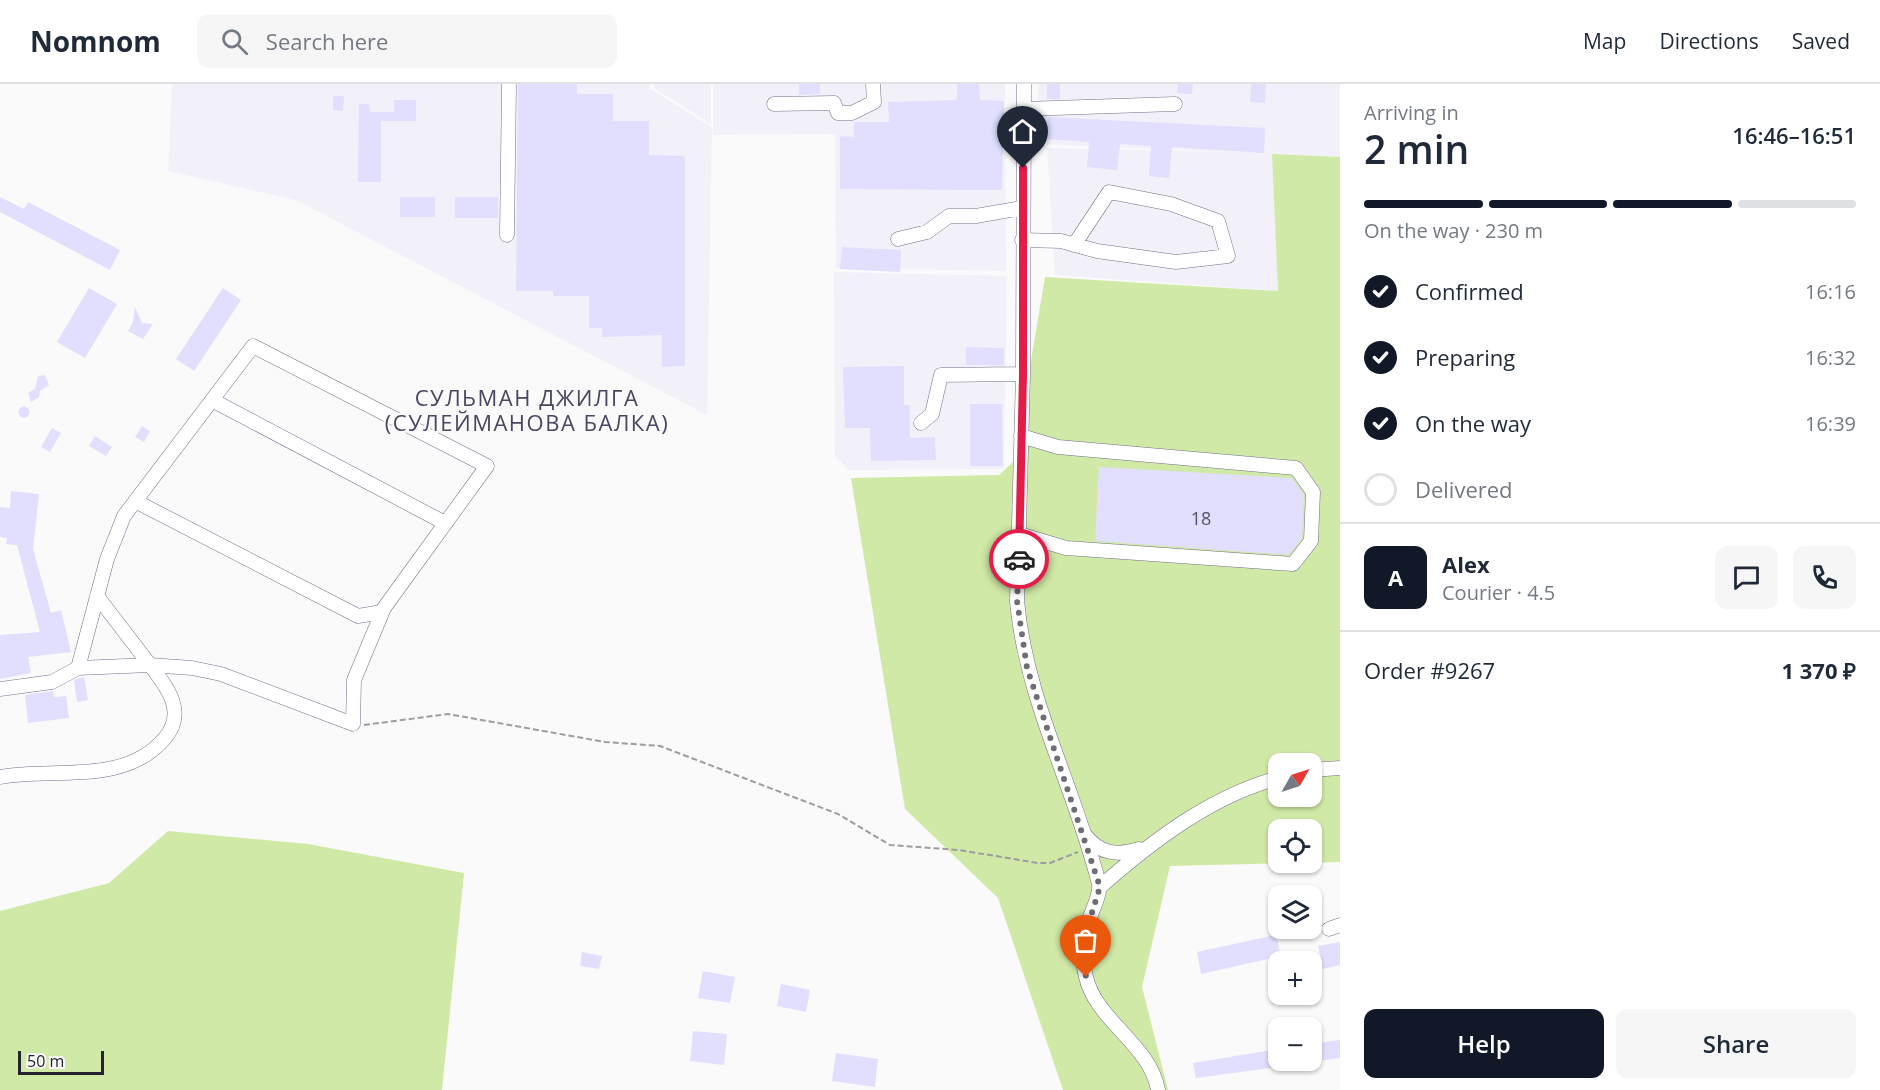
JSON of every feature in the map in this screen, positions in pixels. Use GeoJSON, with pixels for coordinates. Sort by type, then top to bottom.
{"type":"FeatureCollection","features":[{"type":"Feature","properties":{"kind":"street"},"geometry":{"type":"LineString","coordinates":[[507,236],[509,84]]}},
{"type":"Feature","properties":{"kind":"street"},"geometry":{"type":"LineString","coordinates":[[774,104],[834,103],[838,113],[852,113],[874,102],[873,84]]}},
{"type":"Feature","properties":{"kind":"street"},"geometry":{"type":"LineString","coordinates":[[1024,84],[1023,374],[1017,601],[1022,641],[1036,700],[1100,887]]}},
{"type":"Feature","properties":{"kind":"street"},"geometry":{"type":"LineString","coordinates":[[1024,108],[1175,104]]}},
{"type":"Feature","properties":{"kind":"street"},"geometry":{"type":"LineString","coordinates":[[1022,240],[1061,241],[1074,245],[1097,251],[1176,262],[1228,256],[1218,221],[1171,204],[1109,192],[1074,245]]}},
{"type":"Feature","properties":{"kind":"street"},"geometry":{"type":"LineString","coordinates":[[898,238],[927,232],[949,216],[976,216],[1022,208]]}},
{"type":"Feature","properties":{"kind":"street"},"geometry":{"type":"LineString","coordinates":[[0,689],[52,682],[78,668],[150,665],[192,668],[221,674],[353,724],[354,680],[382,612],[487,466],[253,346],[124,516],[107,559],[78,668]]}},
{"type":"Feature","properties":{"kind":"street"},"geometry":{"type":"LineString","coordinates":[[921,423],[932,414],[941,375],[1023,374]]}},
{"type":"Feature","properties":{"kind":"street"},"geometry":{"type":"LineString","coordinates":[[212,400],[445,524]]}},
{"type":"Feature","properties":{"kind":"street"},"geometry":{"type":"LineString","coordinates":[[1020,534],[1066,548],[1293,564],[1311,541],[1312,492],[1296,468],[1058,447],[1021,436]]}},
{"type":"Feature","properties":{"kind":"street"},"geometry":{"type":"LineString","coordinates":[[135,501],[358,616],[382,612]]}},
{"type":"Feature","properties":{"kind":"street"},"geometry":{"type":"LineString","coordinates":[[0,777],[109,769],[132,763],[148,754],[168,735],[176,711],[169,689],[97,596]]}},
{"type":"Feature","properties":{"kind":"street"},"geometry":{"type":"LineString","coordinates":[[1322,769],[1340,768]]}},
{"type":"Feature","properties":{"kind":"street"},"geometry":{"type":"LineString","coordinates":[[1158,1090],[1145,1060],[1095,1000],[1086,977],[1082,945],[1100,887],[1144,848],[1212,806],[1268,782]]}},
{"type":"Feature","properties":{"kind":"street"},"geometry":{"type":"LineString","coordinates":[[1081,831],[1093,844],[1107,853],[1124,854],[1144,848]]}},
{"type":"Feature","properties":{"kind":"path"},"geometry":{"type":"LineString","coordinates":[[353,724],[377,724],[448,714],[605,742],[660,746],[838,814],[890,845],[920,849],[959,850],[1038,863],[1050,862],[1087,848]]}},
{"type":"Feature","properties":{"kind":"shaded area"},"geometry":{"type":"Polygon","coordinates":[[[172,84],[650,84],[649,88],[712,127],[707,415],[296,200],[168,171],[172,84]]]}},
{"type":"Feature","properties":{"kind":"shaded area"},"geometry":{"type":"Polygon","coordinates":[[[655,84],[711,84],[711,124],[654,88],[655,84]]]}},
{"type":"Feature","properties":{"kind":"shaded area"},"geometry":{"type":"Polygon","coordinates":[[[713,84],[1005,84],[1006,271],[836,268],[835,134],[713,135],[713,84]]]}},
{"type":"Feature","properties":{"kind":"shaded area"},"geometry":{"type":"Polygon","coordinates":[[[1038,84],[1340,84],[1340,157],[1272,154],[1278,291],[1055,275],[1047,148],[1223,152],[1037,144],[1038,84]]]}},
{"type":"Feature","properties":{"kind":"shaded area"},"geometry":{"type":"Polygon","coordinates":[[[834,272],[1007,276],[1004,469],[849,470],[835,456],[834,272]]]}},
{"type":"Feature","properties":{"kind":"green space"},"geometry":{"type":"Polygon","coordinates":[[[1272,154],[1340,157],[1340,862],[1322,862],[1322,819],[1268,819],[1268,864],[1170,866],[1142,987],[1168,1090],[1063,1090],[998,898],[905,809],[851,478],[999,475],[1014,461],[1045,277],[1278,291],[1272,154]]]}},
{"type":"Feature","properties":{"kind":"green space"},"geometry":{"type":"Polygon","coordinates":[[[168,831],[308,844],[464,873],[442,1090],[0,1090],[0,911],[109,883],[168,831]]]}},
{"type":"Feature","properties":{"kind":"building"},"geometry":{"type":"Polygon","coordinates":[[[518,84],[577,84],[577,94],[613,94],[613,121],[649,121],[649,155],[685,156],[685,366],[662,367],[662,335],[602,337],[602,328],[589,328],[589,296],[553,296],[553,291],[516,291],[518,84]]]}},
{"type":"Feature","properties":{"kind":"building"},"geometry":{"type":"Polygon","coordinates":[[[799,84],[820,84],[820,94],[799,95],[799,84]]]}},
{"type":"Feature","properties":{"kind":"building"},"geometry":{"type":"Polygon","coordinates":[[[957,84],[979,84],[980,100],[1004,101],[1002,190],[840,189],[840,136],[854,137],[854,122],[889,122],[888,102],[957,100],[957,84]]]}},
{"type":"Feature","properties":{"kind":"building"},"geometry":{"type":"Polygon","coordinates":[[[1047,84],[1060,84],[1060,99],[1047,99],[1047,84]]]}},
{"type":"Feature","properties":{"kind":"building"},"geometry":{"type":"Polygon","coordinates":[[[1178,84],[1193,84],[1192,94],[1177,93],[1178,84]]]}},
{"type":"Feature","properties":{"kind":"building"},"geometry":{"type":"Polygon","coordinates":[[[1251,84],[1266,84],[1265,103],[1250,102],[1251,84]]]}},
{"type":"Feature","properties":{"kind":"building"},"geometry":{"type":"Polygon","coordinates":[[[333,96],[344,96],[343,111],[333,110],[333,96]]]}},
{"type":"Feature","properties":{"kind":"building"},"geometry":{"type":"Polygon","coordinates":[[[394,100],[416,100],[416,121],[381,121],[381,182],[358,182],[359,104],[369,104],[370,112],[394,112],[394,100]]]}},
{"type":"Feature","properties":{"kind":"building"},"geometry":{"type":"Polygon","coordinates":[[[1048,117],[1265,128],[1264,153],[1172,147],[1169,178],[1149,176],[1151,146],[1120,144],[1117,170],[1087,167],[1089,142],[1047,139],[1048,117]]]}},
{"type":"Feature","properties":{"kind":"building"},"geometry":{"type":"Polygon","coordinates":[[[0,197],[24,209],[28,202],[120,250],[110,270],[0,212],[0,197]]]}},
{"type":"Feature","properties":{"kind":"building"},"geometry":{"type":"Polygon","coordinates":[[[400,197],[435,197],[435,217],[400,217],[400,197]]]}},
{"type":"Feature","properties":{"kind":"building"},"geometry":{"type":"Polygon","coordinates":[[[455,197],[498,197],[498,218],[455,218],[455,197]]]}},
{"type":"Feature","properties":{"kind":"building"},"geometry":{"type":"Polygon","coordinates":[[[842,247],[901,250],[900,272],[840,269],[842,247]]]}},
{"type":"Feature","properties":{"kind":"building"},"geometry":{"type":"Polygon","coordinates":[[[89,288],[117,304],[85,358],[57,342],[89,288]]]}},
{"type":"Feature","properties":{"kind":"building"},"geometry":{"type":"Polygon","coordinates":[[[223,288],[241,300],[194,371],[176,359],[223,288]]]}},
{"type":"Feature","properties":{"kind":"building"},"geometry":{"type":"Polygon","coordinates":[[[135,307],[142,323],[153,324],[143,339],[128,331],[133,322],[135,307]]]}},
{"type":"Feature","properties":{"kind":"building"},"geometry":{"type":"Polygon","coordinates":[[[966,347],[1004,348],[1004,365],[966,365],[966,347]]]}},
{"type":"Feature","properties":{"kind":"building"},"geometry":{"type":"Polygon","coordinates":[[[904,366],[904,405],[910,405],[910,438],[935,437],[936,460],[871,461],[870,428],[845,428],[843,367],[904,366]]]}},
{"type":"Feature","properties":{"kind":"building"},"geometry":{"type":"Polygon","coordinates":[[[45,375],[49,385],[40,391],[39,397],[31,402],[28,393],[35,389],[38,376],[45,375]]]}},
{"type":"Feature","properties":{"kind":"building"},"geometry":{"type":"Polygon","coordinates":[[[970,404],[1002,404],[1003,466],[970,466],[970,404]]]}},
{"type":"Feature","properties":{"kind":"building"},"geometry":{"type":"Polygon","coordinates":[[[24,406],[30,412],[24,418],[18,412],[24,406]]]}},
{"type":"Feature","properties":{"kind":"building"},"geometry":{"type":"Polygon","coordinates":[[[142,426],[150,431],[144,442],[135,437],[142,426]]]}},
{"type":"Feature","properties":{"kind":"building"},"geometry":{"type":"Polygon","coordinates":[[[52,428],[61,433],[50,452],[41,447],[52,428]]]}},
{"type":"Feature","properties":{"kind":"building"},"geometry":{"type":"Polygon","coordinates":[[[95,436],[112,447],[106,456],[89,446],[95,436]]]}},
{"type":"Feature","properties":{"kind":"building"},"geometry":{"type":"Polygon","coordinates":[[[1099,467],[1292,478],[1304,495],[1302,538],[1289,555],[1095,541],[1099,467]]]}},
{"type":"Feature","properties":{"kind":"building"},"geometry":{"type":"Polygon","coordinates":[[[11,491],[39,494],[33,549],[51,613],[61,610],[71,652],[28,657],[31,673],[0,679],[0,635],[40,632],[17,545],[6,544],[7,538],[0,537],[0,507],[10,508],[11,491]]]}},
{"type":"Feature","properties":{"kind":"building"},"geometry":{"type":"Polygon","coordinates":[[[84,677],[88,700],[77,702],[74,680],[84,677]]]}},
{"type":"Feature","properties":{"kind":"building"},"geometry":{"type":"Polygon","coordinates":[[[53,691],[54,697],[66,696],[69,718],[28,723],[25,695],[53,691]]]}},
{"type":"Feature","properties":{"kind":"building"},"geometry":{"type":"Polygon","coordinates":[[[1268,937],[1268,939],[1277,939],[1280,951],[1268,951],[1268,959],[1201,974],[1197,952],[1268,937]]]}},
{"type":"Feature","properties":{"kind":"building"},"geometry":{"type":"Polygon","coordinates":[[[1340,942],[1340,965],[1323,969],[1322,951],[1319,951],[1318,946],[1340,942]]]}},
{"type":"Feature","properties":{"kind":"building"},"geometry":{"type":"Polygon","coordinates":[[[582,952],[602,956],[599,969],[580,966],[582,952]]]}},
{"type":"Feature","properties":{"kind":"building"},"geometry":{"type":"Polygon","coordinates":[[[703,971],[735,977],[730,1003],[698,998],[703,971]]]}},
{"type":"Feature","properties":{"kind":"building"},"geometry":{"type":"Polygon","coordinates":[[[781,984],[810,990],[806,1012],[777,1006],[781,984]]]}},
{"type":"Feature","properties":{"kind":"building"},"geometry":{"type":"Polygon","coordinates":[[[693,1031],[727,1034],[724,1065],[690,1061],[693,1031]]]}},
{"type":"Feature","properties":{"kind":"building"},"geometry":{"type":"Polygon","coordinates":[[[1340,1040],[1340,1058],[1322,1060],[1322,1042],[1340,1040]]]}},
{"type":"Feature","properties":{"kind":"building"},"geometry":{"type":"Polygon","coordinates":[[[1268,1051],[1268,1068],[1196,1078],[1193,1063],[1268,1051]]]}},
{"type":"Feature","properties":{"kind":"building"},"geometry":{"type":"Polygon","coordinates":[[[836,1053],[878,1059],[875,1087],[832,1081],[836,1053]]]}},
{"type":"Feature","properties":{"kind":"way so far"},"geometry":{"type":"LineString","coordinates":[[1019,559],[1017,601],[1027,668],[1100,887],[1082,945],[1086,977]]}},
{"type":"Feature","properties":{"kind":"district","name":"СУЛЬМАН ДЖИЛГА (СУЛЕЙМАНОВА БАЛКА)"},"geometry":{"type":"Point","coordinates":[527,410]}},
{"type":"Feature","properties":{"kind":"route"},"geometry":{"type":"LineString","coordinates":[[1019,559],[1023,374],[1023,168]]}}]}
